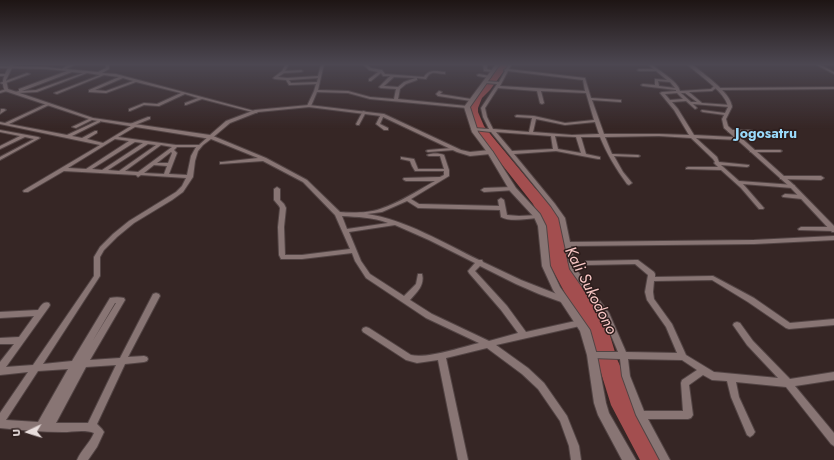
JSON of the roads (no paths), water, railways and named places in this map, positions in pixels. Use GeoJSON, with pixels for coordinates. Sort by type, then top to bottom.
{"type":"FeatureCollection","features":[{"type":"Feature","properties":{"kind":"main road"},"geometry":{"type":"LineString","coordinates":[[483,85],[467,107],[474,129],[513,189],[537,216],[544,232],[544,256],[550,277],[580,323],[588,340],[593,356],[600,403],[604,415],[629,460]]}},
{"type":"Feature","properties":{"kind":"street"},"geometry":{"type":"LineString","coordinates":[[3,85],[6,90]]}},
{"type":"Feature","properties":{"kind":"street"},"geometry":{"type":"LineString","coordinates":[[15,92],[33,85]]}},
{"type":"Feature","properties":{"kind":"street"},"geometry":{"type":"LineString","coordinates":[[15,92],[35,92],[52,85]]}},
{"type":"Feature","properties":{"kind":"street"},"geometry":{"type":"LineString","coordinates":[[56,93],[75,85]]}},
{"type":"Feature","properties":{"kind":"street"},"geometry":{"type":"LineString","coordinates":[[103,85],[89,92],[106,92],[124,85]]}},
{"type":"Feature","properties":{"kind":"street"},"geometry":{"type":"LineString","coordinates":[[113,85],[120,87]]}},
{"type":"Feature","properties":{"kind":"street"},"geometry":{"type":"LineString","coordinates":[[153,85],[256,112]]}},
{"type":"Feature","properties":{"kind":"street"},"geometry":{"type":"LineString","coordinates":[[309,106],[317,85]]}},
{"type":"Feature","properties":{"kind":"street"},"geometry":{"type":"LineString","coordinates":[[383,85],[381,87],[398,88],[402,85]]}},
{"type":"Feature","properties":{"kind":"street"},"geometry":{"type":"LineString","coordinates":[[498,85],[483,108],[490,129],[562,218],[573,268],[606,315],[622,356],[626,376],[641,415],[666,460]]}},
{"type":"Feature","properties":{"kind":"street"},"geometry":{"type":"LineString","coordinates":[[502,85],[539,90],[588,92]]}},
{"type":"Feature","properties":{"kind":"street"},"geometry":{"type":"LineString","coordinates":[[586,85],[602,136],[622,176],[629,183]]}},
{"type":"Feature","properties":{"kind":"street"},"geometry":{"type":"LineString","coordinates":[[649,85],[685,91],[712,90],[717,88],[834,88]]}},
{"type":"Feature","properties":{"kind":"street"},"geometry":{"type":"LineString","coordinates":[[674,85],[695,108]]}},
{"type":"Feature","properties":{"kind":"street"},"geometry":{"type":"LineString","coordinates":[[714,85],[730,102],[724,123],[730,132],[792,186],[833,229]]}},
{"type":"Feature","properties":{"kind":"street"},"geometry":{"type":"LineString","coordinates":[[396,100],[398,88]]}},
{"type":"Feature","properties":{"kind":"street"},"geometry":{"type":"LineString","coordinates":[[351,92],[360,89]]}},
{"type":"Feature","properties":{"kind":"street"},"geometry":{"type":"LineString","coordinates":[[0,92],[6,90],[15,92],[99,121],[211,137],[264,159],[305,181],[338,214],[353,251],[362,269],[368,276],[429,316],[488,344],[525,371],[540,386],[564,419],[574,446],[576,460]]}},
{"type":"Feature","properties":{"kind":"street"},"geometry":{"type":"LineString","coordinates":[[539,90],[542,103]]}},
{"type":"Feature","properties":{"kind":"street"},"geometry":{"type":"LineString","coordinates":[[678,90],[662,93],[676,109],[693,138],[761,208]]}},
{"type":"Feature","properties":{"kind":"street"},"geometry":{"type":"LineString","coordinates":[[316,91],[351,92],[370,98],[467,107]]}},
{"type":"Feature","properties":{"kind":"street"},"geometry":{"type":"LineString","coordinates":[[685,91],[701,104]]}},
{"type":"Feature","properties":{"kind":"street"},"geometry":{"type":"LineString","coordinates":[[440,92],[438,95],[471,100]]}},
{"type":"Feature","properties":{"kind":"street"},"geometry":{"type":"LineString","coordinates":[[130,110],[144,104],[158,105],[185,93]]}},
{"type":"Feature","properties":{"kind":"street"},"geometry":{"type":"LineString","coordinates":[[186,104],[201,98]]}},
{"type":"Feature","properties":{"kind":"street"},"geometry":{"type":"LineString","coordinates":[[590,99],[620,101]]}},
{"type":"Feature","properties":{"kind":"street"},"geometry":{"type":"LineString","coordinates":[[669,101],[730,106]]}},
{"type":"Feature","properties":{"kind":"street"},"geometry":{"type":"LineString","coordinates":[[0,126],[48,104]]}},
{"type":"Feature","properties":{"kind":"street"},"geometry":{"type":"LineString","coordinates":[[82,460],[98,437],[98,432],[95,428],[62,428],[0,422],[97,276],[97,257],[103,246],[117,234],[179,193],[190,177],[194,156],[199,146],[228,122],[264,110],[309,106],[364,112],[382,115],[452,149],[467,154],[490,152]]}},
{"type":"Feature","properties":{"kind":"street"},"geometry":{"type":"LineString","coordinates":[[358,124],[364,112]]}},
{"type":"Feature","properties":{"kind":"street"},"geometry":{"type":"LineString","coordinates":[[703,112],[726,114]]}},
{"type":"Feature","properties":{"kind":"street"},"geometry":{"type":"LineString","coordinates":[[382,115],[378,124],[386,129]]}},
{"type":"Feature","properties":{"kind":"street"},"geometry":{"type":"LineString","coordinates":[[517,116],[534,117],[565,124],[597,121]]}},
{"type":"Feature","properties":{"kind":"street"},"geometry":{"type":"LineString","coordinates":[[531,133],[534,117]]}},
{"type":"Feature","properties":{"kind":"street"},"geometry":{"type":"LineString","coordinates":[[26,191],[132,126],[149,118]]}},
{"type":"Feature","properties":{"kind":"street"},"geometry":{"type":"LineString","coordinates":[[74,127],[92,119]]}},
{"type":"Feature","properties":{"kind":"street"},"geometry":{"type":"LineString","coordinates":[[67,137],[99,121]]}},
{"type":"Feature","properties":{"kind":"street"},"geometry":{"type":"LineString","coordinates":[[0,123],[104,144]]}},
{"type":"Feature","properties":{"kind":"street"},"geometry":{"type":"LineString","coordinates":[[565,124],[572,136]]}},
{"type":"Feature","properties":{"kind":"street"},"geometry":{"type":"LineString","coordinates":[[474,129],[572,136],[659,135],[693,138],[774,136]]}},
{"type":"Feature","properties":{"kind":"street"},"geometry":{"type":"LineString","coordinates":[[730,132],[751,131]]}},
{"type":"Feature","properties":{"kind":"street"},"geometry":{"type":"LineString","coordinates":[[0,132],[34,140],[0,159]]}},
{"type":"Feature","properties":{"kind":"street"},"geometry":{"type":"LineString","coordinates":[[82,140],[95,132]]}},
{"type":"Feature","properties":{"kind":"street"},"geometry":{"type":"LineString","coordinates":[[0,137],[11,134]]}},
{"type":"Feature","properties":{"kind":"street"},"geometry":{"type":"LineString","coordinates":[[553,135],[556,150]]}},
{"type":"Feature","properties":{"kind":"street"},"geometry":{"type":"LineString","coordinates":[[578,136],[584,156]]}},
{"type":"Feature","properties":{"kind":"street"},"geometry":{"type":"LineString","coordinates":[[0,148],[22,137]]}},
{"type":"Feature","properties":{"kind":"street"},"geometry":{"type":"LineString","coordinates":[[114,138],[176,146],[199,146]]}},
{"type":"Feature","properties":{"kind":"street"},"geometry":{"type":"LineString","coordinates":[[85,171],[133,141]]}},
{"type":"Feature","properties":{"kind":"street"},"geometry":{"type":"LineString","coordinates":[[102,172],[146,143]]}},
{"type":"Feature","properties":{"kind":"street"},"geometry":{"type":"LineString","coordinates":[[119,173],[160,144]]}},
{"type":"Feature","properties":{"kind":"street"},"geometry":{"type":"LineString","coordinates":[[138,175],[176,146]]}},
{"type":"Feature","properties":{"kind":"street"},"geometry":{"type":"LineString","coordinates":[[355,215],[382,210],[407,199],[442,179],[448,174],[442,155],[429,153],[452,149]]}},
{"type":"Feature","properties":{"kind":"street"},"geometry":{"type":"LineString","coordinates":[[166,176],[175,153],[170,150]]}},
{"type":"Feature","properties":{"kind":"street"},"geometry":{"type":"LineString","coordinates":[[510,153],[556,150],[598,158]]}},
{"type":"Feature","properties":{"kind":"street"},"geometry":{"type":"LineString","coordinates":[[752,151],[780,151]]}},
{"type":"Feature","properties":{"kind":"street"},"geometry":{"type":"LineString","coordinates":[[612,155],[638,156]]}},
{"type":"Feature","properties":{"kind":"street"},"geometry":{"type":"LineString","coordinates":[[403,158],[412,160],[417,170],[447,170]]}},
{"type":"Feature","properties":{"kind":"street"},"geometry":{"type":"LineString","coordinates":[[222,163],[264,159]]}},
{"type":"Feature","properties":{"kind":"street"},"geometry":{"type":"LineString","coordinates":[[716,162],[747,166]]}},
{"type":"Feature","properties":{"kind":"street"},"geometry":{"type":"LineString","coordinates":[[152,164],[170,165]]}},
{"type":"Feature","properties":{"kind":"street"},"geometry":{"type":"LineString","coordinates":[[688,168],[723,169]]}},
{"type":"Feature","properties":{"kind":"street"},"geometry":{"type":"LineString","coordinates":[[63,169],[138,175],[190,177]]}},
{"type":"Feature","properties":{"kind":"street"},"geometry":{"type":"LineString","coordinates":[[782,178],[821,178]]}},
{"type":"Feature","properties":{"kind":"street"},"geometry":{"type":"LineString","coordinates":[[406,179],[442,179]]}},
{"type":"Feature","properties":{"kind":"street"},"geometry":{"type":"LineString","coordinates":[[737,182],[792,186]]}},
{"type":"Feature","properties":{"kind":"street"},"geometry":{"type":"LineString","coordinates":[[277,189],[277,200],[283,208],[281,227],[283,257],[302,257],[353,251]]}},
{"type":"Feature","properties":{"kind":"street"},"geometry":{"type":"LineString","coordinates":[[484,190],[513,189]]}},
{"type":"Feature","properties":{"kind":"street"},"geometry":{"type":"LineString","coordinates":[[785,196],[802,197]]}},
{"type":"Feature","properties":{"kind":"street"},"geometry":{"type":"LineString","coordinates":[[407,199],[418,206],[502,208]]}},
{"type":"Feature","properties":{"kind":"street"},"geometry":{"type":"LineString","coordinates":[[501,200],[503,216],[506,218],[537,216]]}},
{"type":"Feature","properties":{"kind":"street"},"geometry":{"type":"LineString","coordinates":[[382,210],[386,220]]}},
{"type":"Feature","properties":{"kind":"street"},"geometry":{"type":"LineString","coordinates":[[338,214],[386,220],[480,262],[545,294],[564,300]]}},
{"type":"Feature","properties":{"kind":"street"},"geometry":{"type":"LineString","coordinates":[[345,231],[394,224]]}},
{"type":"Feature","properties":{"kind":"street"},"geometry":{"type":"LineString","coordinates":[[801,228],[833,229]]}},
{"type":"Feature","properties":{"kind":"street"},"geometry":{"type":"LineString","coordinates":[[568,244],[754,242],[834,238]]}},
{"type":"Feature","properties":{"kind":"street"},"geometry":{"type":"LineString","coordinates":[[480,262],[471,271],[504,308],[524,335]]}},
{"type":"Feature","properties":{"kind":"street"},"geometry":{"type":"LineString","coordinates":[[588,263],[636,262],[650,271],[652,274],[649,292],[651,300],[669,326],[683,357]]}},
{"type":"Feature","properties":{"kind":"street"},"geometry":{"type":"LineString","coordinates":[[405,300],[419,286],[420,276]]}},
{"type":"Feature","properties":{"kind":"street"},"geometry":{"type":"LineString","coordinates":[[652,279],[713,278],[751,300],[789,326],[832,324]]}},
{"type":"Feature","properties":{"kind":"street"},"geometry":{"type":"LineString","coordinates":[[91,428],[122,361],[156,296]]}},
{"type":"Feature","properties":{"kind":"street"},"geometry":{"type":"LineString","coordinates":[[46,426],[78,365],[113,300],[121,300],[78,365]]}},
{"type":"Feature","properties":{"kind":"street"},"geometry":{"type":"LineString","coordinates":[[0,368],[46,305]]}},
{"type":"Feature","properties":{"kind":"street"},"geometry":{"type":"LineString","coordinates":[[0,315],[40,312]]}},
{"type":"Feature","properties":{"kind":"street"},"geometry":{"type":"LineString","coordinates":[[366,330],[409,358],[417,360],[441,356],[524,335],[580,323]]}},
{"type":"Feature","properties":{"kind":"street"},"geometry":{"type":"LineString","coordinates":[[737,325],[750,343],[788,383],[834,441]]}},
{"type":"Feature","properties":{"kind":"street"},"geometry":{"type":"LineString","coordinates":[[0,341],[21,340]]}},
{"type":"Feature","properties":{"kind":"street"},"geometry":{"type":"LineString","coordinates":[[441,356],[463,460]]}},
{"type":"Feature","properties":{"kind":"street"},"geometry":{"type":"LineString","coordinates":[[593,356],[683,357],[714,376],[788,383],[834,376]]}},
{"type":"Feature","properties":{"kind":"street"},"geometry":{"type":"LineString","coordinates":[[0,371],[144,359]]}},
{"type":"Feature","properties":{"kind":"street"},"geometry":{"type":"LineString","coordinates":[[641,415],[688,415],[685,383],[704,370]]}},
{"type":"Feature","properties":{"kind":"street"},"geometry":{"type":"LineString","coordinates":[[730,378],[734,397],[750,432]]}},
{"type":"Feature","properties":{"kind":"district","name":"Jogosatru"},"geometry":{"type":"Point","coordinates":[766,135]}},
{"type":"Feature","properties":{"kind":"water label","name":"Kali Sukodono"},"geometry":{"type":"Point","coordinates":[590,291]}}]}
